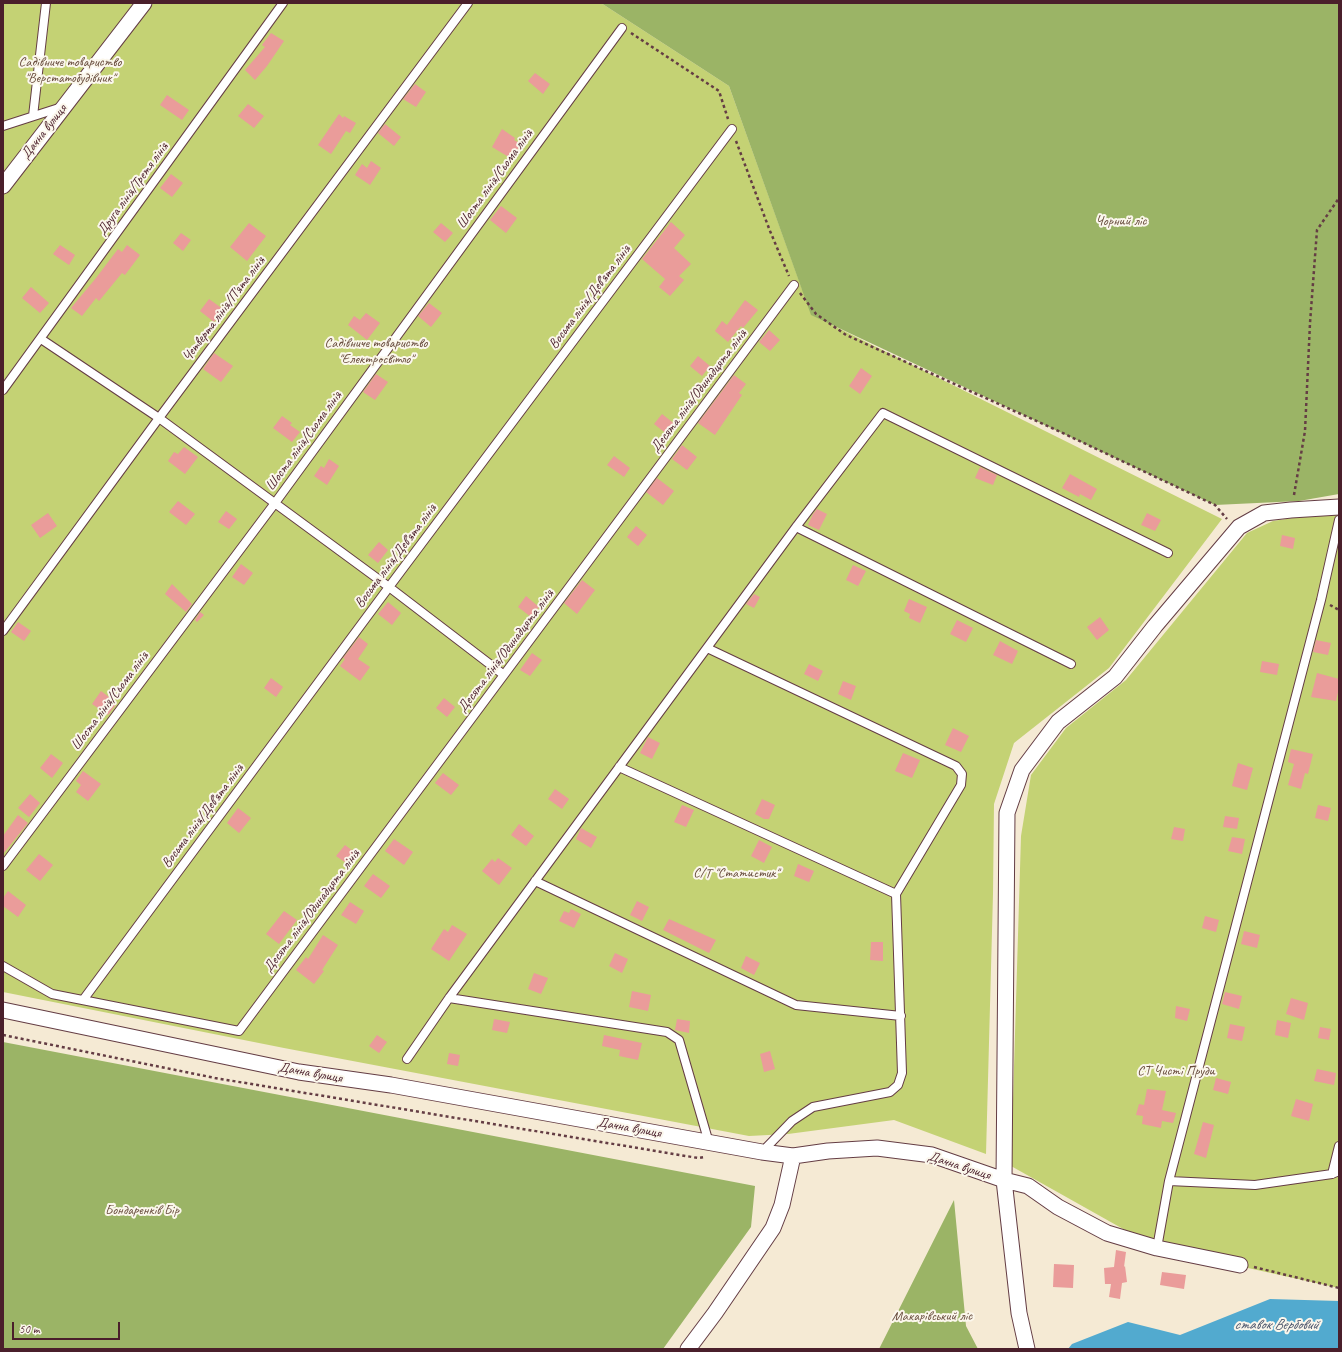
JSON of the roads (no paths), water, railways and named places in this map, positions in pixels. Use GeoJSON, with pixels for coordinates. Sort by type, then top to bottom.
{"type":"FeatureCollection","features":[{"type":"Feature","properties":{"kind":"street","name":"Дачна вулиця"},"geometry":{"type":"LineString","coordinates":[[3,186],[144,3]]}},
{"type":"Feature","properties":{"kind":"street"},"geometry":{"type":"LineString","coordinates":[[1027,1349],[1019,1313],[1004,1180],[1007,813],[1022,770],[1058,722],[1115,677],[1155,626],[1239,527],[1264,514],[1291,510],[1339,507]]}},
{"type":"Feature","properties":{"kind":"street","name":"Дачна вулиця"},"geometry":{"type":"LineString","coordinates":[[3,1010],[299,1072],[391,1085],[762,1152],[793,1156],[828,1151],[877,1148],[932,1155],[1004,1180],[1028,1186],[1058,1207],[1107,1233],[1156,1248],[1240,1265]]}},
{"type":"Feature","properties":{"kind":"street"},"geometry":{"type":"LineString","coordinates":[[688,1349],[715,1313],[773,1228],[782,1205],[793,1156]]}},
{"type":"Feature","properties":{"kind":"lane"},"geometry":{"type":"LineString","coordinates":[[33,116],[46,3]]}},
{"type":"Feature","properties":{"kind":"lane","name":"Друга лінія/Третя лінія"},"geometry":{"type":"LineString","coordinates":[[3,390],[283,3]]}},
{"type":"Feature","properties":{"kind":"lane","name":"Четверта лінія/П'ята лінія"},"geometry":{"type":"LineString","coordinates":[[3,631],[159,418],[468,3]]}},
{"type":"Feature","properties":{"kind":"lane","name":"Шоста лінія/Сьома лінія"},"geometry":{"type":"LineString","coordinates":[[3,866],[275,503],[622,28]]}},
{"type":"Feature","properties":{"kind":"lane"},"geometry":{"type":"LineString","coordinates":[[3,126],[65,106]]}},
{"type":"Feature","properties":{"kind":"lane","name":"Восьма лінія/Дев'ята лінія"},"geometry":{"type":"LineString","coordinates":[[82,1000],[732,129]]}},
{"type":"Feature","properties":{"kind":"lane","name":"Десята лінія/Одинадцята лінія"},"geometry":{"type":"LineString","coordinates":[[82,1000],[239,1032],[794,285]]}},
{"type":"Feature","properties":{"kind":"lane"},"geometry":{"type":"LineString","coordinates":[[41,339],[159,418],[389,587],[504,675]]}},
{"type":"Feature","properties":{"kind":"lane"},"geometry":{"type":"LineString","coordinates":[[407,1059],[449,998],[619,767],[796,527],[883,413],[1168,553]]}},
{"type":"Feature","properties":{"kind":"lane"},"geometry":{"type":"LineString","coordinates":[[1156,1248],[1169,1181],[1321,600],[1339,520]]}},
{"type":"Feature","properties":{"kind":"lane"},"geometry":{"type":"LineString","coordinates":[[796,527],[1071,664]]}},
{"type":"Feature","properties":{"kind":"lane"},"geometry":{"type":"LineString","coordinates":[[707,648],[956,766],[962,774],[962,785],[896,894],[902,1073],[898,1085],[890,1092],[813,1107],[792,1121],[762,1152]]}},
{"type":"Feature","properties":{"kind":"lane"},"geometry":{"type":"LineString","coordinates":[[619,767],[896,894]]}},
{"type":"Feature","properties":{"kind":"lane"},"geometry":{"type":"LineString","coordinates":[[535,881],[796,1005],[901,1016]]}},
{"type":"Feature","properties":{"kind":"lane"},"geometry":{"type":"LineString","coordinates":[[3,966],[52,994],[82,1000]]}},
{"type":"Feature","properties":{"kind":"lane"},"geometry":{"type":"LineString","coordinates":[[449,998],[667,1032],[679,1040],[709,1143]]}},
{"type":"Feature","properties":{"kind":"lane"},"geometry":{"type":"LineString","coordinates":[[1169,1181],[1254,1185],[1336,1172],[1339,1146]]}},
{"type":"Feature","properties":{"kind":"water","name":"ставок Вербовий"},"geometry":{"type":"Polygon","coordinates":[[[1270,1299],[1339,1301],[1339,1349],[1068,1349],[1072,1344],[1128,1322],[1180,1335],[1270,1299]]]}},
{"type":"Feature","properties":{"kind":"park label","name":"Садівниче товариство \"Верстатобудівник\""},"geometry":{"type":"Point","coordinates":[70,70]}},
{"type":"Feature","properties":{"kind":"park label","name":"Чорний ліс"},"geometry":{"type":"Point","coordinates":[1121,221]}},
{"type":"Feature","properties":{"kind":"park label","name":"Садівниче товариство \"Електросвітло\""},"geometry":{"type":"Point","coordinates":[376,352]}},
{"type":"Feature","properties":{"kind":"park label","name":"С/Т \"Статистик\""},"geometry":{"type":"Point","coordinates":[736,873]}},
{"type":"Feature","properties":{"kind":"park label","name":"СТ Чисті Пруди"},"geometry":{"type":"Point","coordinates":[1176,1071]}},
{"type":"Feature","properties":{"kind":"park label","name":"Бондаренків Бір"},"geometry":{"type":"Point","coordinates":[142,1210]}},
{"type":"Feature","properties":{"kind":"park label","name":"Макарівський ліс"},"geometry":{"type":"Point","coordinates":[932,1316]}}]}
